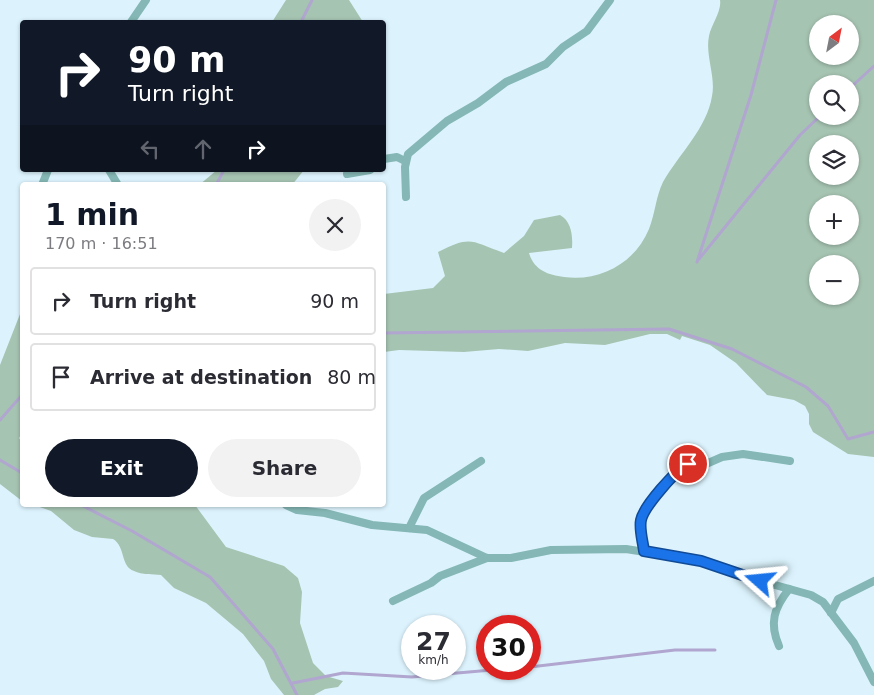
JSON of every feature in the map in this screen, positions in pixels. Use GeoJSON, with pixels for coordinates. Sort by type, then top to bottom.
{"type":"FeatureCollection","features":[{"type":"Feature","properties":{"kind":"street"},"geometry":{"type":"LineString","coordinates":[[132,20],[146,0]]}},
{"type":"Feature","properties":{"kind":"street"},"geometry":{"type":"LineString","coordinates":[[406,197],[406,161],[408,154],[447,121],[478,103],[506,82],[544,66],[563,47],[587,31],[610,0]]}},
{"type":"Feature","properties":{"kind":"street"},"geometry":{"type":"LineString","coordinates":[[386,159],[397,157],[406,161]]}},
{"type":"Feature","properties":{"kind":"street"},"geometry":{"type":"LineString","coordinates":[[347,174],[358,172]]}},
{"type":"Feature","properties":{"kind":"street"},"geometry":{"type":"LineString","coordinates":[[644,551],[640,521],[647,504],[682,467],[688,464],[706,464],[722,457],[743,454],[790,461]]}},
{"type":"Feature","properties":{"kind":"street"},"geometry":{"type":"LineString","coordinates":[[409,528],[424,498],[481,461]]}},
{"type":"Feature","properties":{"kind":"street"},"geometry":{"type":"LineString","coordinates":[[290,507],[297,510],[325,513],[372,525],[435,532],[487,558]]}},
{"type":"Feature","properties":{"kind":"street"},"geometry":{"type":"LineString","coordinates":[[393,601],[431,583],[440,576],[487,558],[511,558],[551,550],[644,551],[701,561],[818,599],[854,643],[874,682]]}},
{"type":"Feature","properties":{"kind":"street"},"geometry":{"type":"LineString","coordinates":[[831,613],[838,599],[874,581]]}},
{"type":"Feature","properties":{"kind":"street"},"geometry":{"type":"LineString","coordinates":[[779,646],[774,633],[773,615],[789,589]]}},
{"type":"Feature","properties":{"kind":"green space"},"geometry":{"type":"Polygon","coordinates":[[[286,0],[349,0],[362,20],[273,20],[286,0]]]}},
{"type":"Feature","properties":{"kind":"green space"},"geometry":{"type":"Polygon","coordinates":[[[720,0],[874,0],[874,457],[848,454],[813,432],[805,406],[794,400],[767,395],[736,363],[710,345],[682,336],[680,340],[667,334],[650,334],[605,345],[565,343],[528,351],[499,349],[464,352],[399,350],[386,352],[386,294],[433,288],[445,276],[438,252],[458,243],[477,243],[504,253],[524,236],[534,220],[560,215],[569,225],[572,248],[529,253],[534,264],[542,271],[564,277],[590,276],[615,268],[635,252],[649,229],[663,182],[699,130],[709,108],[713,89],[708,51],[710,32],[718,13],[720,0]]]}},
{"type":"Feature","properties":{"kind":"green space"},"geometry":{"type":"Polygon","coordinates":[[[215,172],[302,172],[294,182],[203,182],[215,172]]]}},
{"type":"Feature","properties":{"kind":"green space"},"geometry":{"type":"Polygon","coordinates":[[[20,314],[20,499],[0,484],[0,365],[20,314]]]}},
{"type":"Feature","properties":{"kind":"green space"},"geometry":{"type":"Polygon","coordinates":[[[40,507],[196,507],[226,547],[284,566],[298,578],[302,592],[300,623],[313,663],[326,676],[343,681],[338,687],[325,689],[314,695],[284,695],[271,679],[264,661],[243,634],[206,603],[174,588],[161,575],[140,573],[130,569],[120,547],[113,539],[92,537],[74,530],[51,511],[40,507]]]}},
{"type":"Feature","properties":{"kind":"waterway"},"geometry":{"type":"LineString","coordinates":[[302,20],[312,0]]}},
{"type":"Feature","properties":{"kind":"waterway"},"geometry":{"type":"LineString","coordinates":[[697,262],[751,95],[776,0]]}},
{"type":"Feature","properties":{"kind":"waterway"},"geometry":{"type":"LineString","coordinates":[[859,80],[874,66]]}},
{"type":"Feature","properties":{"kind":"waterway"},"geometry":{"type":"LineString","coordinates":[[699,259],[800,135],[811,125]]}},
{"type":"Feature","properties":{"kind":"waterway"},"geometry":{"type":"LineString","coordinates":[[218,182],[223,172]]}},
{"type":"Feature","properties":{"kind":"waterway"},"geometry":{"type":"LineString","coordinates":[[386,333],[669,329],[732,349],[806,387],[828,406],[848,439],[874,432]]}},
{"type":"Feature","properties":{"kind":"waterway"},"geometry":{"type":"LineString","coordinates":[[0,420],[20,397]]}},
{"type":"Feature","properties":{"kind":"waterway"},"geometry":{"type":"LineString","coordinates":[[0,460],[20,472]]}},
{"type":"Feature","properties":{"kind":"waterway"},"geometry":{"type":"LineString","coordinates":[[85,507],[132,531],[210,577],[273,649],[297,695]]}},
{"type":"Feature","properties":{"kind":"waterway"},"geometry":{"type":"LineString","coordinates":[[541,666],[675,650],[715,650]]}},
{"type":"Feature","properties":{"kind":"waterway"},"geometry":{"type":"LineString","coordinates":[[293,683],[343,673],[412,677],[476,671]]}},
{"type":"Feature","properties":{"kind":"route"},"geometry":{"type":"LineString","coordinates":[[688,464],[674,474],[662,490],[647,504],[640,521],[644,551],[671,554],[701,561],[760,581]]}}]}
